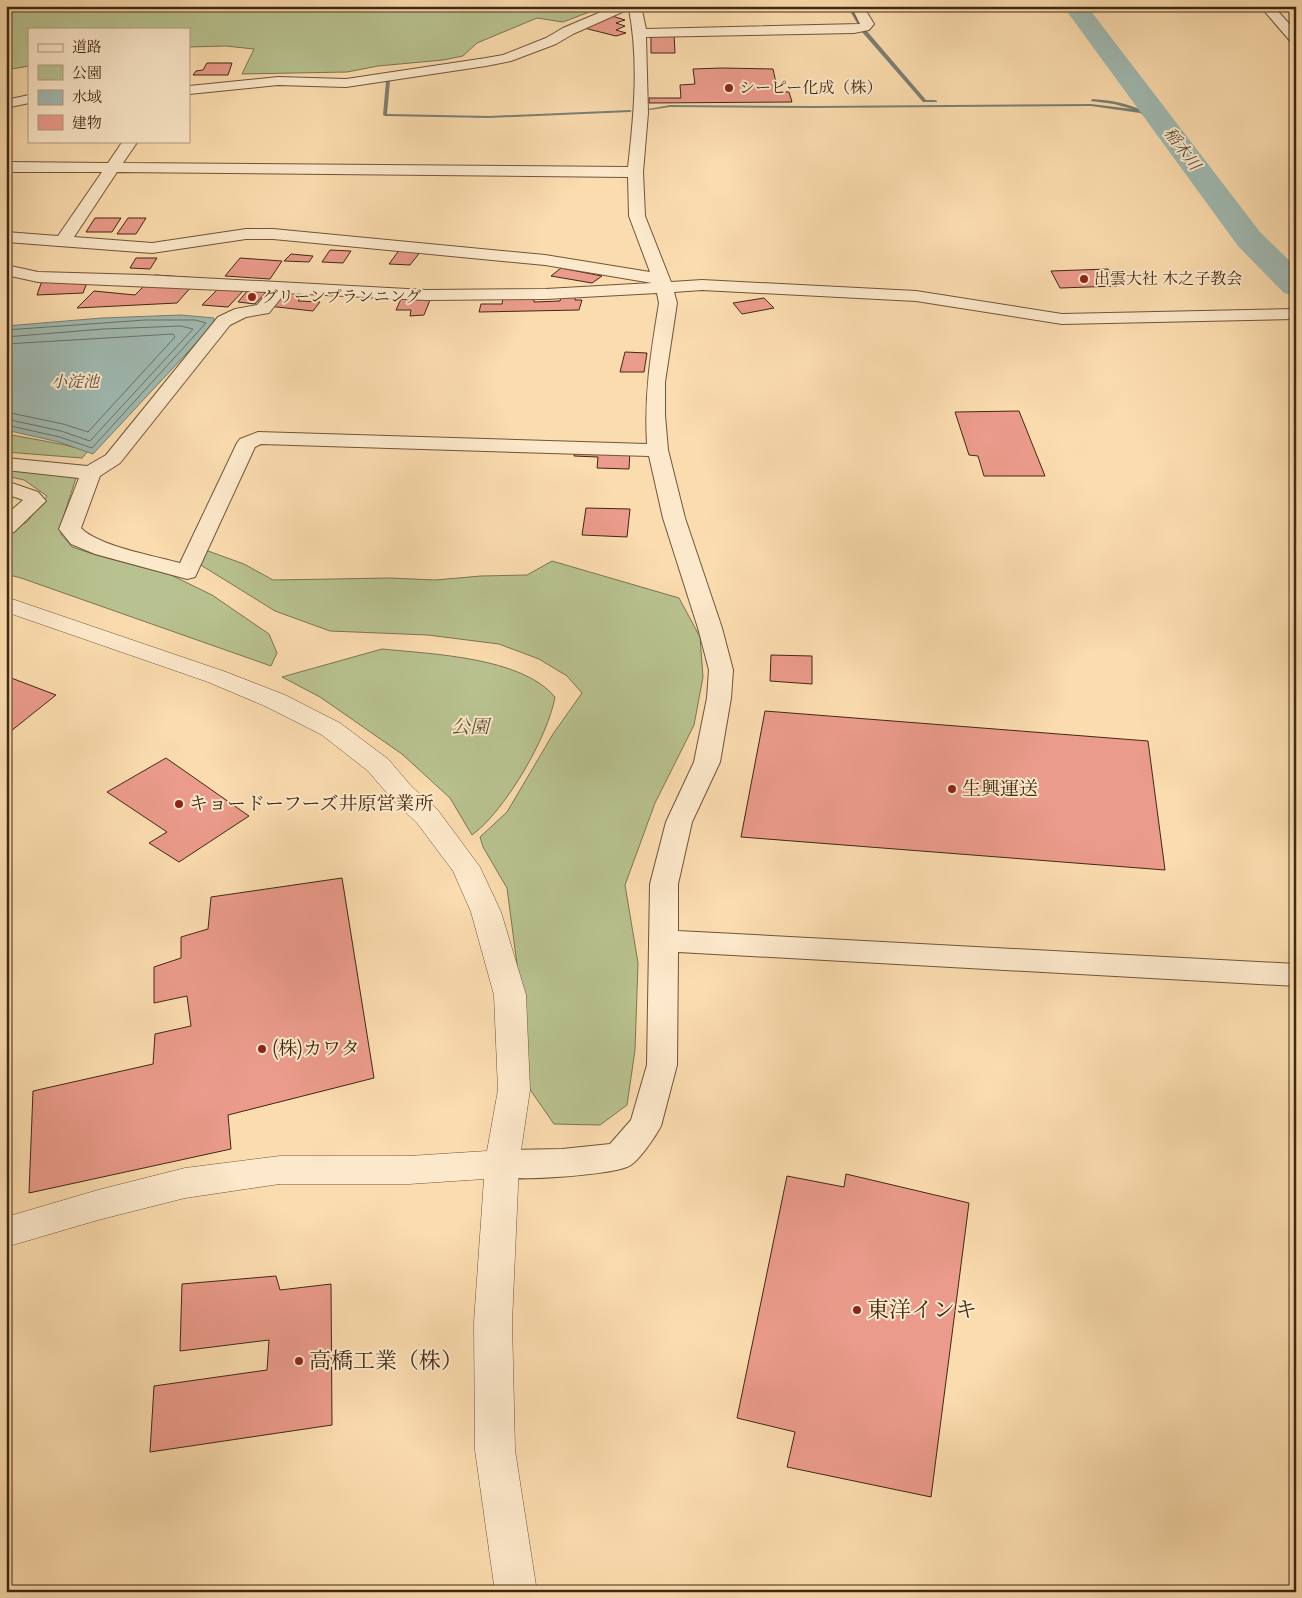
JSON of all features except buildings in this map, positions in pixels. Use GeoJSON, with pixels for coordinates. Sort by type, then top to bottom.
{"type":"FeatureCollection","features":[{"type":"Feature","properties":{"kind":"street"},"geometry":{"type":"LineString","coordinates":[[190,90],[278,81],[346,82],[486,62],[506,58],[551,41],[568,31],[626,6]]}},
{"type":"Feature","properties":{"kind":"street"},"geometry":{"type":"LineString","coordinates":[[6,1232],[98,1205],[185,1183],[280,1170],[409,1170],[502,1164],[562,1163],[619,1156],[645,1126],[662,1065],[664,884],[679,822],[707,762],[719,698],[721,670],[710,628],[674,518],[658,450],[655,415],[656,382],[668,304],[637,216],[635,172],[641,113],[640,33],[635,6]]}},
{"type":"Feature","properties":{"kind":"street"},"geometry":{"type":"LineString","coordinates":[[640,33],[864,28],[868,24],[857,6]]}},
{"type":"Feature","properties":{"kind":"street"},"geometry":{"type":"LineString","coordinates":[[1266,6],[1296,39]]}},
{"type":"Feature","properties":{"kind":"street"},"geometry":{"type":"LineString","coordinates":[[1281,24],[1296,24]]}},
{"type":"Feature","properties":{"kind":"street"},"geometry":{"type":"LineString","coordinates":[[6,104],[28,99]]}},
{"type":"Feature","properties":{"kind":"street"},"geometry":{"type":"LineString","coordinates":[[63,241],[130,142]]}},
{"type":"Feature","properties":{"kind":"street"},"geometry":{"type":"LineString","coordinates":[[6,167],[635,172]]}},
{"type":"Feature","properties":{"kind":"street"},"geometry":{"type":"LineString","coordinates":[[6,237],[152,248],[246,234],[273,234],[545,260],[662,283],[916,296],[1062,319],[1295,314]]}},
{"type":"Feature","properties":{"kind":"street"},"geometry":{"type":"LineString","coordinates":[[6,270],[38,277],[144,280],[426,296],[546,294],[662,283]]}},
{"type":"Feature","properties":{"kind":"street"},"geometry":{"type":"LineString","coordinates":[[279,289],[263,309],[241,313],[224,321],[112,460],[91,473],[70,529],[79,540],[103,549],[187,572],[247,443],[258,438],[658,450]]}},
{"type":"Feature","properties":{"kind":"street"},"geometry":{"type":"LineString","coordinates":[[6,464],[91,473]]}},
{"type":"Feature","properties":{"kind":"street"},"geometry":{"type":"LineString","coordinates":[[6,487],[31,496],[35,501],[6,527]]}},
{"type":"Feature","properties":{"kind":"street"},"geometry":{"type":"LineString","coordinates":[[6,604],[217,677],[276,701],[331,728],[378,765],[402,793],[427,816],[466,867],[486,912],[510,995],[514,1090],[502,1164],[493,1322],[495,1450],[516,1592]]}},
{"type":"Feature","properties":{"kind":"street"},"geometry":{"type":"LineString","coordinates":[[664,941],[1296,975]]}},
{"type":"Feature","properties":{"kind":"green space"},"geometry":{"type":"Polygon","coordinates":[[[6,6],[605,6],[563,22],[537,18],[477,43],[463,56],[443,60],[378,66],[347,72],[242,74],[254,49],[226,46],[190,47],[190,28],[28,28],[28,66],[6,70],[6,6]]]}},
{"type":"Feature","properties":{"kind":"green space"},"geometry":{"type":"Polygon","coordinates":[[[6,434],[88,451],[82,458],[6,452],[6,434]]]}},
{"type":"Feature","properties":{"kind":"green space"},"geometry":{"type":"Polygon","coordinates":[[[6,468],[76,478],[63,518],[61,534],[72,547],[171,575],[212,595],[269,634],[277,653],[271,666],[6,574],[6,533],[27,522],[47,496],[24,480],[6,476],[6,468]]]}},
{"type":"Feature","properties":{"kind":"green space"},"geometry":{"type":"Polygon","coordinates":[[[208,551],[244,564],[273,580],[391,578],[435,580],[527,575],[552,561],[679,598],[700,637],[703,677],[694,725],[655,803],[625,885],[638,963],[635,1050],[627,1105],[600,1125],[554,1124],[522,1078],[520,987],[507,888],[483,847],[480,837],[507,812],[553,734],[582,693],[567,676],[539,659],[499,644],[428,635],[330,631],[275,611],[191,559],[208,551]]]}},
{"type":"Feature","properties":{"kind":"green space","name":"公園"},"geometry":{"type":"Polygon","coordinates":[[[382,649],[450,656],[499,666],[521,673],[540,684],[555,697],[544,732],[523,772],[498,809],[472,835],[450,798],[402,754],[320,697],[282,677],[382,649]]]}},
{"type":"Feature","properties":{"kind":"water","name":"小淀池"},"geometry":{"type":"Polygon","coordinates":[[[181,315],[214,318],[213,325],[93,454],[59,442],[6,430],[6,326],[102,318],[181,315]]]}},
{"type":"Feature","properties":{"kind":"waterway"},"geometry":{"type":"LineString","coordinates":[[849,6],[858,22]]}},
{"type":"Feature","properties":{"kind":"waterway","name":"稲木川"},"geometry":{"type":"LineString","coordinates":[[1075,6],[1249,239],[1296,286]]}},
{"type":"Feature","properties":{"kind":"waterway"},"geometry":{"type":"LineString","coordinates":[[864,31],[925,101],[935,101]]}},
{"type":"Feature","properties":{"kind":"waterway"},"geometry":{"type":"LineString","coordinates":[[388,81],[385,115],[489,117],[630,111]]}},
{"type":"Feature","properties":{"kind":"waterway"},"geometry":{"type":"LineString","coordinates":[[1093,100],[1114,102],[1130,106],[1141,112]]}},
{"type":"Feature","properties":{"kind":"waterway"},"geometry":{"type":"LineString","coordinates":[[650,109],[670,106],[1091,105],[1141,112]]}},
{"type":"Feature","properties":{"kind":"waterway"},"geometry":{"type":"LineString","coordinates":[[1141,112],[1162,124]]}},
{"type":"Feature","properties":{"kind":"place","name":"シーピー化成（株）"},"geometry":{"type":"Point","coordinates":[729,88]}},
{"type":"Feature","properties":{"kind":"place","name":"出雲大社 木之子教会"},"geometry":{"type":"Point","coordinates":[1084,279]}},
{"type":"Feature","properties":{"kind":"place","name":"グリーンプランニング"},"geometry":{"type":"Point","coordinates":[252,297]}},
{"type":"Feature","properties":{"kind":"place","name":"生興運送"},"geometry":{"type":"Point","coordinates":[952,789]}},
{"type":"Feature","properties":{"kind":"place","name":"キョードーフーズ井原営業所"},"geometry":{"type":"Point","coordinates":[179,804]}},
{"type":"Feature","properties":{"kind":"place","name":"(株)カワタ"},"geometry":{"type":"Point","coordinates":[262,1049]}},
{"type":"Feature","properties":{"kind":"place","name":"東洋インキ"},"geometry":{"type":"Point","coordinates":[857,1310]}},
{"type":"Feature","properties":{"kind":"place","name":"高橋工業（株）"},"geometry":{"type":"Point","coordinates":[299,1361]}}]}
